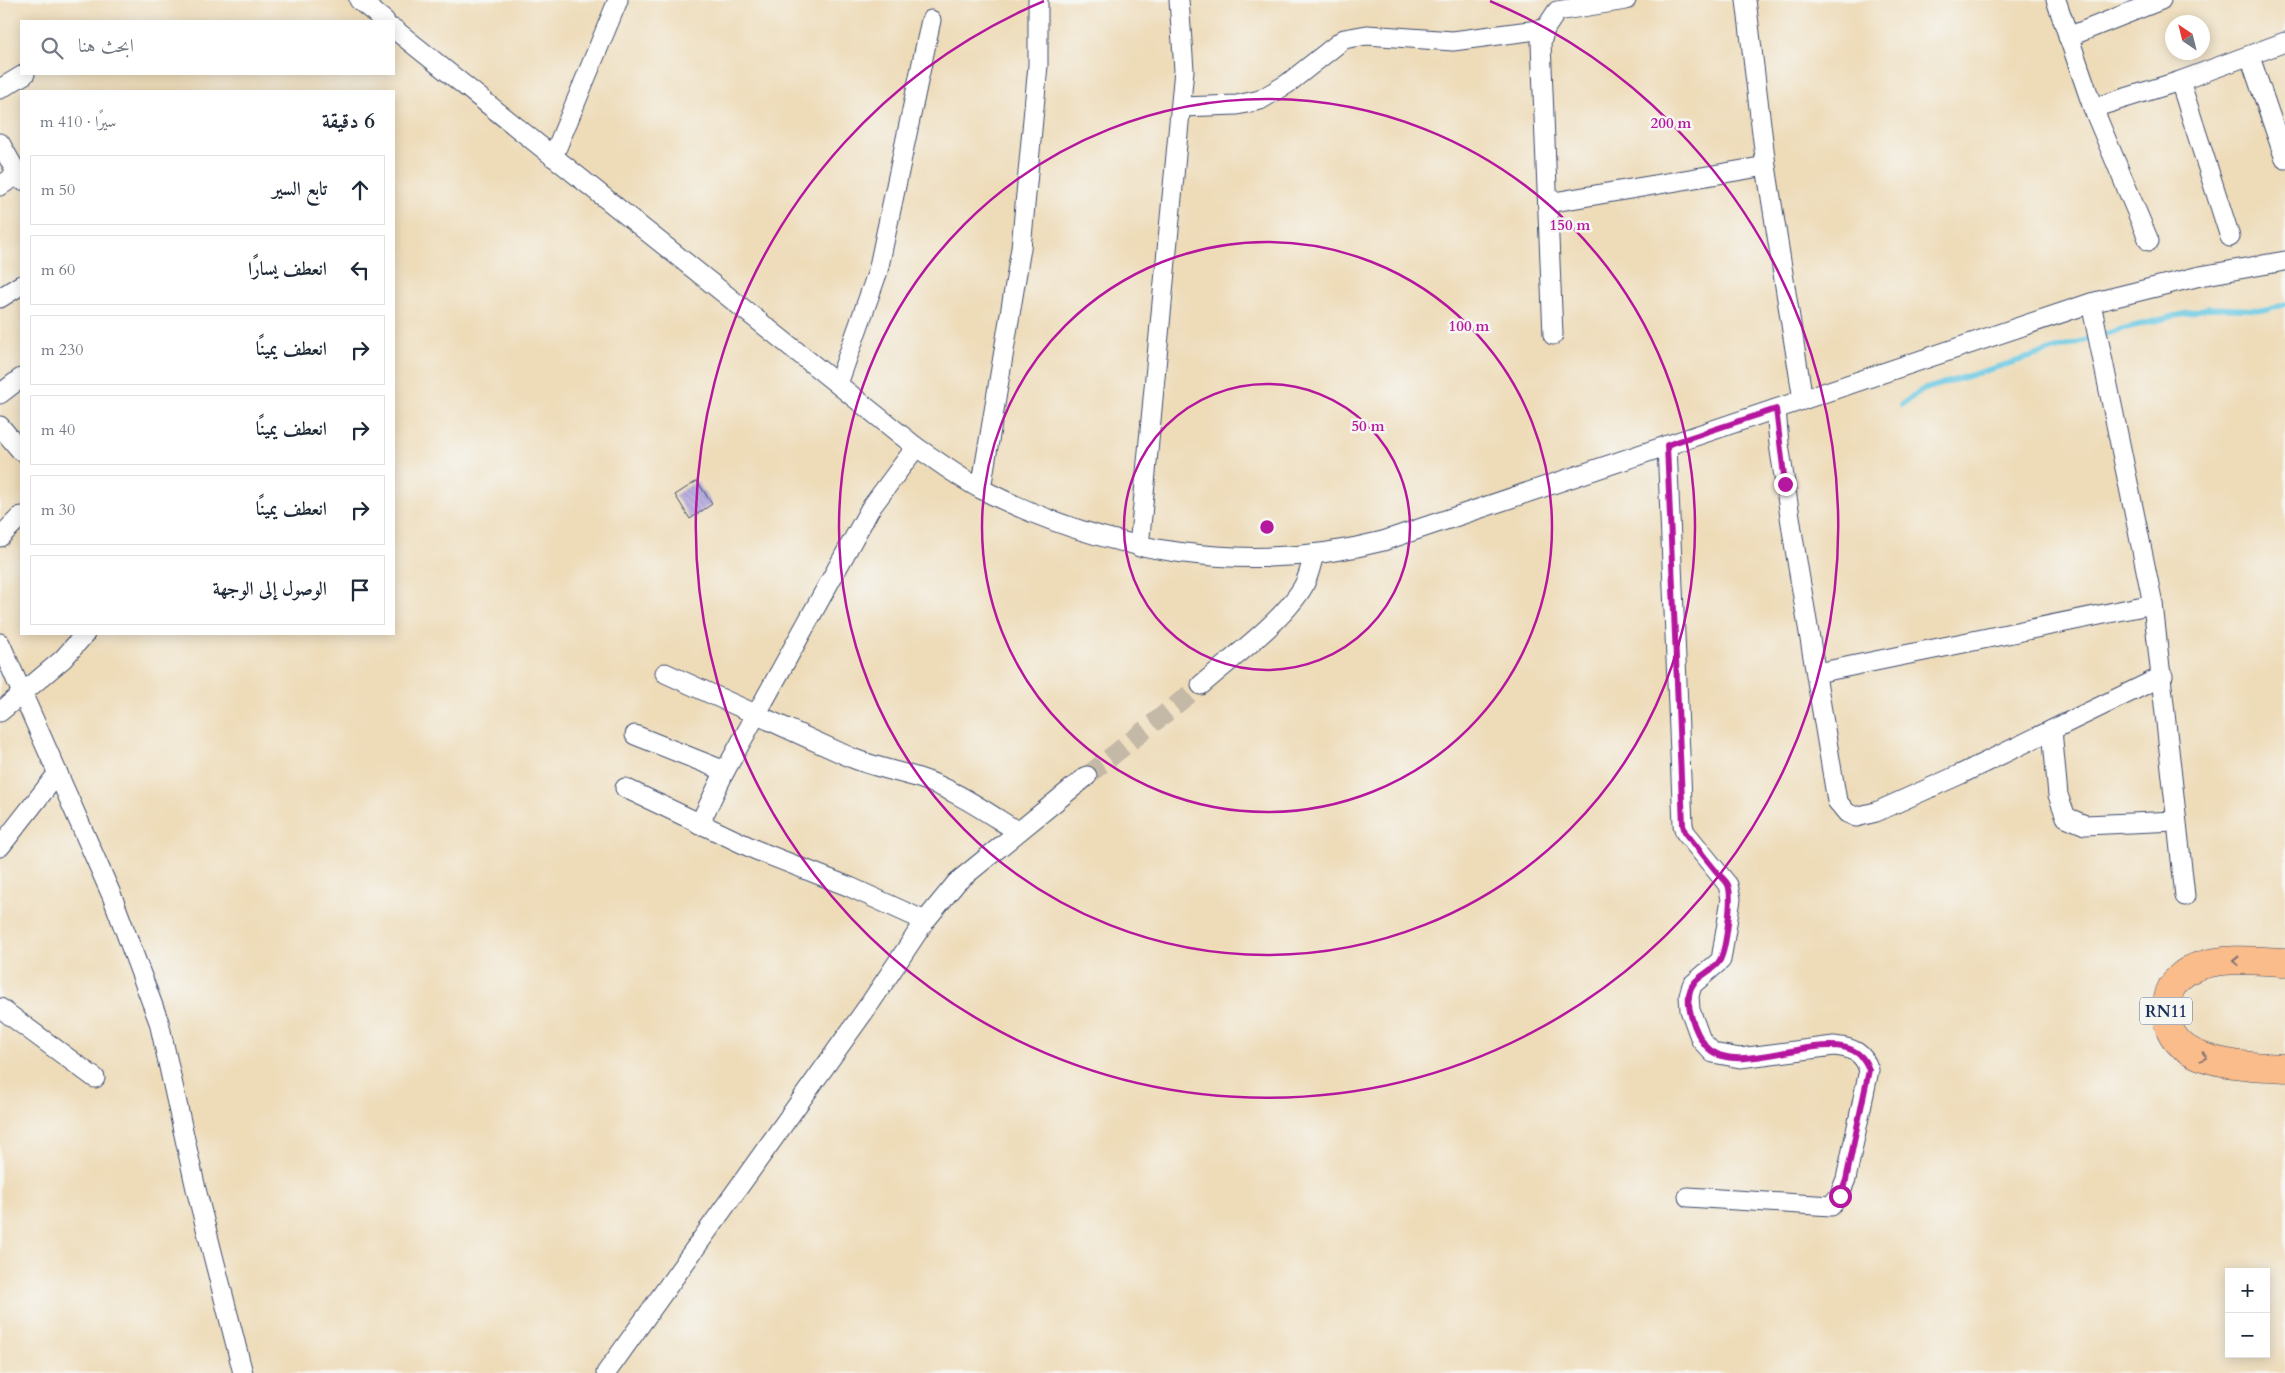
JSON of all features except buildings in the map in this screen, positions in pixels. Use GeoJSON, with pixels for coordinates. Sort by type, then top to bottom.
{"type":"FeatureCollection","features":[{"type":"Feature","properties":{"kind":"main road","name":"RN11"},"geometry":{"type":"LineString","coordinates":[[2285,962],[2223,961],[2193,968],[2176,982],[2168,995],[2166,1013],[2168,1024],[2175,1039],[2188,1051],[2197,1055],[2248,1066],[2285,1068]]}},
{"type":"Feature","properties":{"kind":"street"},"geometry":{"type":"LineString","coordinates":[[359,0],[384,20]]}},
{"type":"Feature","properties":{"kind":"street"},"geometry":{"type":"LineString","coordinates":[[553,157],[618,0]]}},
{"type":"Feature","properties":{"kind":"street"},"geometry":{"type":"LineString","coordinates":[[982,489],[1021,248],[1038,65],[1038,0]]}},
{"type":"Feature","properties":{"kind":"street"},"geometry":{"type":"LineString","coordinates":[[1139,547],[1184,70],[1179,0]]}},
{"type":"Feature","properties":{"kind":"street"},"geometry":{"type":"LineString","coordinates":[[1553,336],[1540,61],[1541,43],[1545,29],[1557,11],[1626,0]]}},
{"type":"Feature","properties":{"kind":"street"},"geometry":{"type":"LineString","coordinates":[[1746,0],[1766,166],[1803,400]]}},
{"type":"Feature","properties":{"kind":"street"},"geometry":{"type":"LineString","coordinates":[[2056,0],[2093,108],[2149,241]]}},
{"type":"Feature","properties":{"kind":"street"},"geometry":{"type":"LineString","coordinates":[[2068,37],[2161,0]]}},
{"type":"Feature","properties":{"kind":"street"},"geometry":{"type":"LineString","coordinates":[[838,384],[878,271],[931,20]]}},
{"type":"Feature","properties":{"kind":"street"},"geometry":{"type":"LineString","coordinates":[[1181,106],[1238,105],[1260,100],[1287,84],[1344,39],[1367,35],[1453,41],[1545,29]]}},
{"type":"Feature","properties":{"kind":"street"},"geometry":{"type":"LineString","coordinates":[[395,30],[916,447],[982,489],[1027,510],[1139,547],[1220,557],[1263,559],[1314,554],[1344,551],[1383,541],[2092,303],[2191,278],[2285,261]]}},
{"type":"Feature","properties":{"kind":"street"},"geometry":{"type":"LineString","coordinates":[[2093,108],[2250,57],[2285,42]]}},
{"type":"Feature","properties":{"kind":"street"},"geometry":{"type":"LineString","coordinates":[[2250,57],[2285,159]]}},
{"type":"Feature","properties":{"kind":"street"},"geometry":{"type":"LineString","coordinates":[[0,89],[22,75]]}},
{"type":"Feature","properties":{"kind":"street"},"geometry":{"type":"LineString","coordinates":[[2180,81],[2230,237]]}},
{"type":"Feature","properties":{"kind":"street"},"geometry":{"type":"LineString","coordinates":[[0,143],[20,177],[0,186]]}},
{"type":"Feature","properties":{"kind":"street"},"geometry":{"type":"LineString","coordinates":[[1548,204],[1766,166]]}},
{"type":"Feature","properties":{"kind":"street"},"geometry":{"type":"LineString","coordinates":[[0,298],[20,286]]}},
{"type":"Feature","properties":{"kind":"street"},"geometry":{"type":"LineString","coordinates":[[2092,303],[2153,604],[2163,676],[2185,896]]}},
{"type":"Feature","properties":{"kind":"street"},"geometry":{"type":"LineString","coordinates":[[0,394],[20,379]]}},
{"type":"Feature","properties":{"kind":"street"},"geometry":{"type":"LineString","coordinates":[[1776,409],[1779,444],[1837,801],[1847,813],[1856,817],[1876,812],[2163,676]]}},
{"type":"Feature","properties":{"kind":"street"},"geometry":{"type":"LineString","coordinates":[[0,426],[20,450]]}},
{"type":"Feature","properties":{"kind":"street"},"geometry":{"type":"LineString","coordinates":[[1667,445],[1683,825],[1685,832],[1728,885],[1731,899],[1720,960],[1692,985],[1689,996],[1690,1010],[1701,1040],[1713,1052],[1740,1058],[1834,1046],[1855,1050],[1865,1059],[1869,1070],[1846,1180],[1840,1196],[1831,1206],[1688,1196]]}},
{"type":"Feature","properties":{"kind":"street"},"geometry":{"type":"LineString","coordinates":[[699,825],[725,771],[870,509],[916,447]]}},
{"type":"Feature","properties":{"kind":"street"},"geometry":{"type":"LineString","coordinates":[[0,537],[20,517]]}},
{"type":"Feature","properties":{"kind":"street"},"geometry":{"type":"LineString","coordinates":[[1201,685],[1276,619],[1302,588],[1309,575],[1314,554]]}},
{"type":"Feature","properties":{"kind":"street"},"geometry":{"type":"LineString","coordinates":[[1817,673],[2153,604]]}},
{"type":"Feature","properties":{"kind":"street"},"geometry":{"type":"LineString","coordinates":[[0,712],[63,659],[84,635]]}},
{"type":"Feature","properties":{"kind":"street"},"geometry":{"type":"LineString","coordinates":[[0,643],[112,896],[159,1022],[196,1189],[243,1373]]}},
{"type":"Feature","properties":{"kind":"street"},"geometry":{"type":"LineString","coordinates":[[665,673],[874,767],[919,778],[944,788],[1017,831]]}},
{"type":"Feature","properties":{"kind":"street"},"geometry":{"type":"LineString","coordinates":[[2052,730],[2058,795],[2066,817],[2086,825],[2176,821]]}},
{"type":"Feature","properties":{"kind":"street"},"geometry":{"type":"LineString","coordinates":[[634,735],[725,771]]}},
{"type":"Feature","properties":{"kind":"street"},"geometry":{"type":"LineString","coordinates":[[0,848],[58,773]]}},
{"type":"Feature","properties":{"kind":"street"},"geometry":{"type":"LineString","coordinates":[[606,1373],[871,1002],[925,921],[957,882],[1017,831],[1087,776]]}},
{"type":"Feature","properties":{"kind":"street"},"geometry":{"type":"LineString","coordinates":[[625,788],[699,825],[925,921]]}},
{"type":"Feature","properties":{"kind":"street"},"geometry":{"type":"LineString","coordinates":[[0,1008],[95,1078]]}},
{"type":"Feature","properties":{"kind":"waterway"},"geometry":{"type":"LineString","coordinates":[[1901,405],[1922,390],[2122,329],[2208,308],[2267,310],[2285,304]]}},
{"type":"Feature","properties":{"kind":"tunnel"},"geometry":{"type":"LineString","coordinates":[[1087,776],[1201,685]]}},
{"type":"Feature","properties":{"kind":"route"},"geometry":{"type":"LineString","coordinates":[[1785,484],[1776,409],[1667,445],[1683,825],[1685,832],[1728,885],[1731,899],[1724,949],[1720,960],[1714,968],[1692,985],[1689,996],[1690,1010],[1701,1040],[1713,1052],[1740,1058],[1834,1046],[1849,1047],[1865,1059],[1869,1070],[1846,1180],[1840,1196]]}}]}
